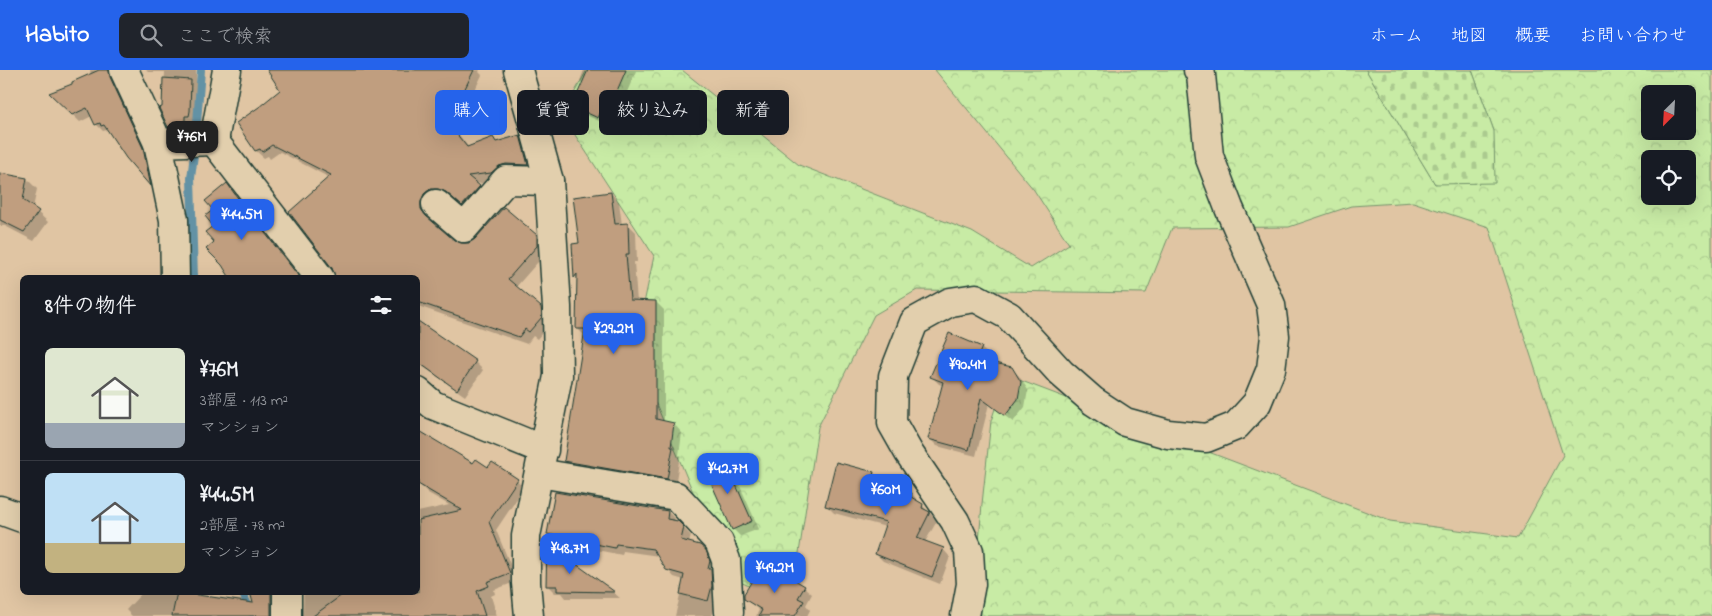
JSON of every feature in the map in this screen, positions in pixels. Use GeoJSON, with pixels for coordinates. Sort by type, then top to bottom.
{"type":"FeatureCollection","features":[{"type":"Feature","properties":{"kind":"street"},"geometry":{"type":"LineString","coordinates":[[124,70],[158,143],[174,220],[175,275]]}},
{"type":"Feature","properties":{"kind":"street"},"geometry":{"type":"LineString","coordinates":[[227,70],[214,141],[318,275]]}},
{"type":"Feature","properties":{"kind":"street"},"geometry":{"type":"LineString","coordinates":[[518,70],[549,181],[557,307],[558,376],[526,536],[526,583],[529,616]]}},
{"type":"Feature","properties":{"kind":"street"},"geometry":{"type":"LineString","coordinates":[[964,616],[970,584],[969,551],[955,521],[909,453],[892,423],[893,376],[914,322],[950,302],[976,298],[1009,316],[1061,373],[1093,401],[1125,422],[1168,434],[1206,438],[1236,426],[1257,403],[1271,369],[1275,336],[1271,305],[1229,208],[1209,156],[1201,75],[1198,70]]}},
{"type":"Feature","properties":{"kind":"street"},"geometry":{"type":"LineString","coordinates":[[158,143],[214,141]]}},
{"type":"Feature","properties":{"kind":"street"},"geometry":{"type":"LineString","coordinates":[[436,204],[464,228],[506,180],[549,181]]}},
{"type":"Feature","properties":{"kind":"street"},"geometry":{"type":"LineString","coordinates":[[420,394],[433,405],[541,461],[676,496],[720,542],[726,560],[729,612]]}},
{"type":"Feature","properties":{"kind":"street"},"geometry":{"type":"LineString","coordinates":[[0,510],[20,517]]}},
{"type":"Feature","properties":{"kind":"street"},"geometry":{"type":"LineString","coordinates":[[286,616],[287,595]]}},
{"type":"Feature","properties":{"kind":"green space"},"geometry":{"type":"Polygon","coordinates":[[[587,70],[682,70],[707,90],[599,90],[599,135],[707,135],[707,90],[717,98],[717,135],[762,135],[799,165],[972,232],[1031,268],[1069,244],[1034,190],[935,70],[1366,70],[1435,184],[1494,131],[1472,70],[1712,70],[1712,616],[973,616],[991,421],[1006,375],[1390,521],[1518,538],[1563,455],[1489,227],[1413,202],[1351,206],[1289,227],[1172,228],[1146,293],[917,290],[874,315],[818,427],[791,606],[728,576],[634,351],[654,256],[575,135],[589,135],[589,90],[576,90],[587,70]]]}},
{"type":"Feature","properties":{"kind":"green space"},"geometry":{"type":"Polygon","coordinates":[[[1366,70],[1472,70],[1494,131],[1495,183],[1435,184],[1366,70]]]}},
{"type":"Feature","properties":{"kind":"building"},"geometry":{"type":"Polygon","coordinates":[[[99,70],[109,70],[110,77],[143,148],[151,187],[126,158],[104,125],[101,126],[100,123],[95,125],[87,108],[72,115],[49,93],[99,70]]]}},
{"type":"Feature","properties":{"kind":"building"},"geometry":{"type":"Polygon","coordinates":[[[267,70],[474,70],[464,90],[435,90],[435,135],[457,135],[467,147],[493,137],[496,142],[520,135],[528,165],[506,164],[499,166],[491,173],[468,176],[480,186],[462,206],[446,192],[430,189],[424,194],[421,209],[426,216],[454,240],[461,243],[469,243],[475,239],[504,207],[537,235],[537,246],[508,279],[541,307],[542,317],[529,332],[525,329],[519,337],[420,303],[420,275],[334,275],[332,268],[289,212],[331,175],[272,145],[262,152],[260,149],[255,151],[236,123],[280,90],[267,70]]]}},
{"type":"Feature","properties":{"kind":"building"},"geometry":{"type":"Polygon","coordinates":[[[588,70],[626,70],[617,90],[599,90],[598,118],[589,114],[589,90],[579,90],[588,70]]]}},
{"type":"Feature","properties":{"kind":"building"},"geometry":{"type":"Polygon","coordinates":[[[163,78],[191,80],[190,111],[189,116],[185,116],[185,126],[168,127],[159,108],[162,107],[163,78]]]}},
{"type":"Feature","properties":{"kind":"building"},"geometry":{"type":"Polygon","coordinates":[[[0,173],[27,178],[23,200],[39,211],[24,232],[0,220],[0,173]]]}},
{"type":"Feature","properties":{"kind":"building"},"geometry":{"type":"Polygon","coordinates":[[[227,183],[298,275],[228,275],[222,265],[206,249],[214,242],[205,232],[213,226],[205,216],[213,210],[205,201],[227,183]]]}},
{"type":"Feature","properties":{"kind":"building"},"geometry":{"type":"Polygon","coordinates":[[[611,192],[615,224],[628,223],[629,254],[626,254],[630,300],[656,301],[656,419],[674,423],[671,447],[673,447],[667,479],[564,461],[585,329],[576,329],[577,274],[574,278],[572,244],[579,243],[573,197],[611,192]]]}},
{"type":"Feature","properties":{"kind":"building"},"geometry":{"type":"Polygon","coordinates":[[[420,322],[476,361],[457,390],[420,363],[420,322]]]}},
{"type":"Feature","properties":{"kind":"building"},"geometry":{"type":"Polygon","coordinates":[[[949,333],[982,347],[977,359],[1012,367],[1021,382],[1018,399],[1005,416],[981,398],[969,450],[928,439],[943,382],[930,377],[949,333]]]}},
{"type":"Feature","properties":{"kind":"building"},"geometry":{"type":"Polygon","coordinates":[[[420,431],[473,463],[476,459],[488,467],[492,462],[518,479],[489,522],[510,573],[487,582],[489,586],[477,591],[485,616],[313,616],[342,595],[420,595],[420,520],[462,510],[420,485],[420,431]]]}},
{"type":"Feature","properties":{"kind":"building"},"geometry":{"type":"Polygon","coordinates":[[[725,460],[752,521],[732,530],[705,469],[725,460]]]}},
{"type":"Feature","properties":{"kind":"building"},"geometry":{"type":"Polygon","coordinates":[[[836,462],[874,472],[873,475],[885,478],[884,483],[912,493],[911,497],[923,504],[922,508],[930,512],[917,538],[944,548],[932,577],[875,554],[886,522],[825,506],[836,462]]]}},
{"type":"Feature","properties":{"kind":"building"},"geometry":{"type":"Polygon","coordinates":[[[555,492],[668,511],[667,519],[678,521],[684,527],[681,540],[700,545],[706,550],[710,561],[708,569],[711,569],[712,586],[708,601],[680,594],[684,575],[666,570],[653,549],[616,544],[615,548],[547,534],[555,492]]]}},
{"type":"Feature","properties":{"kind":"building"},"geometry":{"type":"Polygon","coordinates":[[[547,543],[615,592],[557,591],[557,586],[546,586],[547,543]]]}},
{"type":"Feature","properties":{"kind":"building"},"geometry":{"type":"Polygon","coordinates":[[[771,566],[805,586],[798,598],[804,601],[795,616],[759,616],[762,610],[744,599],[744,594],[756,574],[764,578],[771,566]]]}},
{"type":"Feature","properties":{"kind":"building"},"geometry":{"type":"Polygon","coordinates":[[[176,595],[198,595],[253,603],[251,595],[271,595],[271,616],[257,616],[256,614],[256,616],[172,616],[176,595]]]}},
{"type":"Feature","properties":{"kind":"waterway"},"geometry":{"type":"LineString","coordinates":[[196,136],[201,70]]}},
{"type":"Feature","properties":{"kind":"waterway"},"geometry":{"type":"LineString","coordinates":[[194,275],[191,178],[195,147]]}},
{"type":"Feature","properties":{"kind":"waterway"},"geometry":{"type":"LineString","coordinates":[[243,595],[253,616]]}}]}
